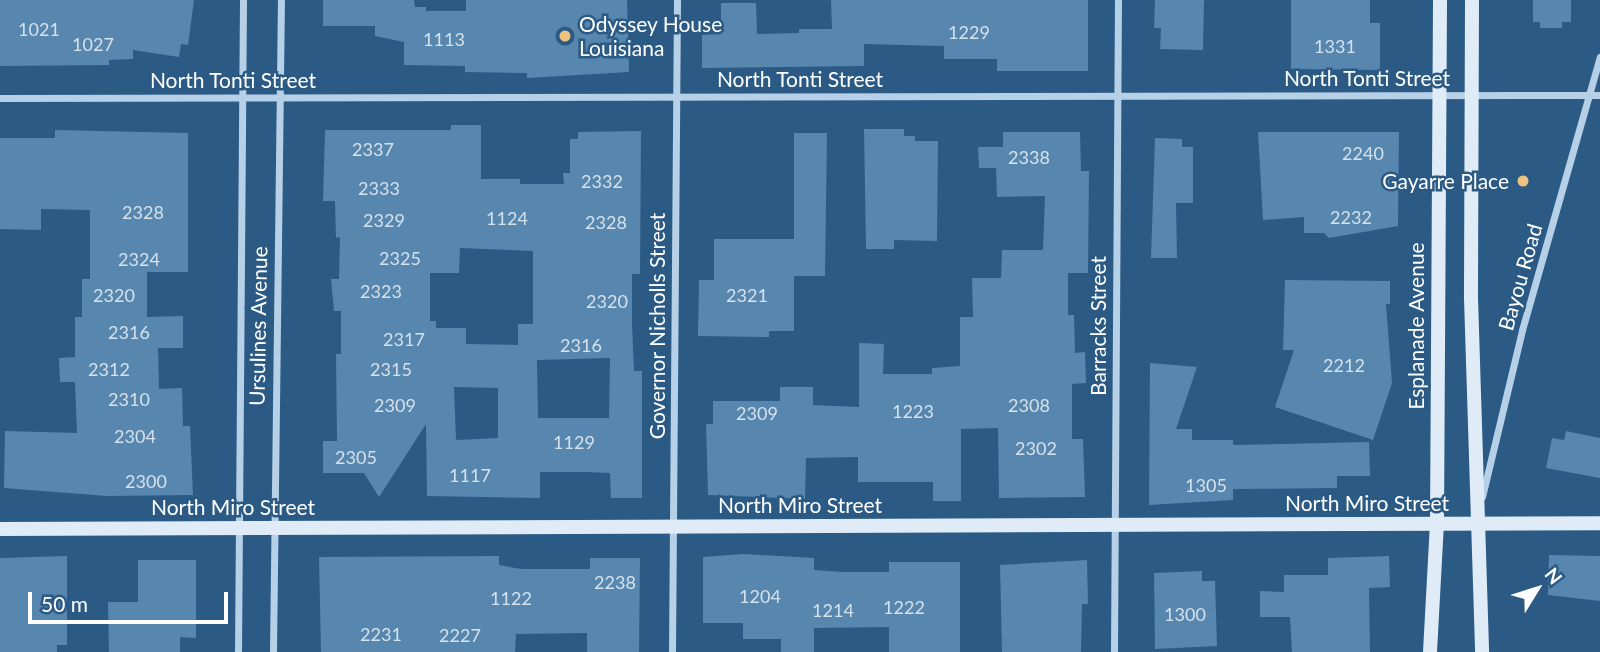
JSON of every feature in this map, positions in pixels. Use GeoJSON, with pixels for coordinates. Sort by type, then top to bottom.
{"type":"FeatureCollection","features":[{"type":"Feature","properties":{"kind":"street","name":"Ursulines Avenue"},"geometry":{"type":"LineString","coordinates":[[238,652],[243,0]]}},
{"type":"Feature","properties":{"kind":"street","name":"Ursulines Avenue"},"geometry":{"type":"LineString","coordinates":[[273,652],[281,0]]}},
{"type":"Feature","properties":{"kind":"street","name":"Governor Nicholls Street"},"geometry":{"type":"LineString","coordinates":[[672,652],[677,0]]}},
{"type":"Feature","properties":{"kind":"street","name":"Barracks Street"},"geometry":{"type":"LineString","coordinates":[[1114,652],[1118,0]]}},
{"type":"Feature","properties":{"kind":"street","name":"Esplanade Avenue"},"geometry":{"type":"LineString","coordinates":[[1430,652],[1437,524],[1440,0]]}},
{"type":"Feature","properties":{"kind":"street"},"geometry":{"type":"LineString","coordinates":[[1472,0],[1471,298],[1480,508],[1482,652]]}},
{"type":"Feature","properties":{"kind":"street","name":"Bayou Road"},"geometry":{"type":"LineString","coordinates":[[1480,508],[1522,330],[1596,95],[1600,57]]}},
{"type":"Feature","properties":{"kind":"street","name":"North Tonti Street"},"geometry":{"type":"LineString","coordinates":[[0,97],[1596,95]]}},
{"type":"Feature","properties":{"kind":"street","name":"North Miro Street"},"geometry":{"type":"LineString","coordinates":[[0,528],[1600,523]]}},
{"type":"Feature","properties":{"kind":"building"},"geometry":{"type":"Polygon","coordinates":[[[0,0],[194,0],[188,45],[181,44],[179,57],[133,50],[133,59],[109,60],[109,65],[0,66],[0,0]]]}},
{"type":"Feature","properties":{"kind":"building"},"geometry":{"type":"Polygon","coordinates":[[[323,0],[414,0],[415,7],[426,7],[426,11],[466,11],[466,0],[627,0],[629,72],[527,78],[527,73],[465,72],[465,66],[404,65],[404,42],[375,36],[375,26],[323,26],[323,0]]]}},
{"type":"Feature","properties":{"kind":"building"},"geometry":{"type":"Polygon","coordinates":[[[831,0],[1088,0],[1088,71],[997,71],[997,59],[944,59],[944,46],[864,44],[864,66],[702,68],[702,35],[721,34],[721,3],[756,3],[757,34],[799,33],[799,29],[832,29],[831,0]]]}},
{"type":"Feature","properties":{"kind":"building"},"geometry":{"type":"Polygon","coordinates":[[[1155,0],[1204,0],[1203,50],[1160,49],[1161,28],[1154,28],[1155,0]]]}},
{"type":"Feature","properties":{"kind":"building"},"geometry":{"type":"Polygon","coordinates":[[[1291,0],[1370,0],[1370,23],[1380,23],[1380,70],[1291,69],[1291,0]]]}},
{"type":"Feature","properties":{"kind":"building"},"geometry":{"type":"Polygon","coordinates":[[[1533,0],[1571,0],[1571,22],[1562,22],[1562,28],[1540,28],[1540,22],[1533,22],[1533,0]]]}},
{"type":"Feature","properties":{"kind":"building"},"geometry":{"type":"Polygon","coordinates":[[[451,125],[481,125],[481,179],[520,179],[520,184],[564,184],[563,173],[570,173],[570,139],[578,139],[578,132],[641,131],[640,274],[632,274],[632,323],[634,371],[642,371],[642,498],[611,498],[610,473],[585,472],[540,472],[540,498],[427,496],[426,424],[379,497],[364,473],[323,473],[323,441],[337,441],[336,354],[341,354],[341,311],[334,311],[331,279],[339,279],[340,237],[336,238],[335,201],[323,201],[325,130],[451,130],[451,125]],[[460,248],[459,273],[430,273],[430,321],[436,321],[436,328],[466,328],[466,344],[518,345],[518,324],[533,324],[533,251],[460,248]],[[610,358],[537,360],[538,418],[609,418],[610,358]],[[454,387],[456,440],[498,438],[498,388],[454,387]]]}},
{"type":"Feature","properties":{"kind":"building"},"geometry":{"type":"Polygon","coordinates":[[[864,129],[904,129],[904,136],[915,136],[915,141],[938,141],[937,241],[894,240],[894,249],[866,249],[864,129]]]}},
{"type":"Feature","properties":{"kind":"building"},"geometry":{"type":"Polygon","coordinates":[[[55,130],[188,133],[188,272],[147,272],[147,317],[183,316],[183,348],[158,348],[159,389],[182,388],[183,426],[190,426],[193,495],[107,496],[4,488],[5,431],[77,433],[75,382],[60,382],[59,358],[75,357],[75,317],[82,317],[82,279],[90,279],[90,210],[41,209],[41,230],[0,229],[0,138],[55,138],[55,130]]]}},
{"type":"Feature","properties":{"kind":"building"},"geometry":{"type":"Polygon","coordinates":[[[1003,132],[1080,132],[1081,171],[1089,171],[1088,273],[1068,273],[1068,315],[1074,315],[1075,353],[1085,352],[1086,383],[1072,384],[1072,439],[1083,439],[1085,497],[999,498],[998,428],[961,429],[961,501],[933,501],[933,482],[858,482],[858,457],[806,458],[805,499],[708,495],[706,424],[713,424],[713,401],[780,401],[780,387],[813,387],[813,405],[859,407],[859,343],[884,344],[883,374],[932,374],[932,368],[960,366],[960,317],[973,317],[972,278],[1001,278],[1002,250],[1043,250],[1045,196],[997,197],[996,168],[979,168],[978,147],[1003,147],[1003,132]]]}},
{"type":"Feature","properties":{"kind":"building"},"geometry":{"type":"Polygon","coordinates":[[[1258,132],[1399,132],[1398,226],[1329,238],[1324,233],[1304,233],[1304,217],[1263,220],[1258,132]]]}},
{"type":"Feature","properties":{"kind":"building"},"geometry":{"type":"Polygon","coordinates":[[[794,133],[827,133],[825,276],[794,276],[794,331],[769,331],[769,337],[698,336],[699,280],[714,280],[714,239],[794,239],[794,133]]]}},
{"type":"Feature","properties":{"kind":"building"},"geometry":{"type":"Polygon","coordinates":[[[1155,138],[1182,139],[1182,147],[1193,147],[1193,203],[1176,203],[1177,258],[1151,258],[1155,138]]]}},
{"type":"Feature","properties":{"kind":"building"},"geometry":{"type":"Polygon","coordinates":[[[1285,280],[1390,281],[1390,304],[1386,304],[1392,383],[1373,440],[1275,407],[1294,350],[1283,350],[1285,280]]]}},
{"type":"Feature","properties":{"kind":"building"},"geometry":{"type":"Polygon","coordinates":[[[1150,363],[1197,367],[1176,429],[1192,429],[1192,440],[1233,440],[1233,445],[1369,442],[1370,476],[1337,476],[1337,488],[1233,489],[1233,500],[1149,505],[1150,363]]]}},
{"type":"Feature","properties":{"kind":"building"},"geometry":{"type":"Polygon","coordinates":[[[1566,431],[1600,438],[1600,478],[1546,468],[1552,438],[1564,440],[1566,431]]]}},
{"type":"Feature","properties":{"kind":"building"},"geometry":{"type":"Polygon","coordinates":[[[743,554],[814,558],[814,570],[843,572],[889,572],[889,562],[960,562],[960,652],[889,652],[889,627],[814,628],[814,652],[781,652],[781,639],[743,639],[743,623],[703,623],[703,557],[743,554]]]}},
{"type":"Feature","properties":{"kind":"building"},"geometry":{"type":"Polygon","coordinates":[[[1549,555],[1600,556],[1600,601],[1548,595],[1549,555]]]}},
{"type":"Feature","properties":{"kind":"building"},"geometry":{"type":"Polygon","coordinates":[[[67,556],[67,645],[57,645],[57,652],[0,652],[0,558],[67,556]]]}},
{"type":"Feature","properties":{"kind":"building"},"geometry":{"type":"Polygon","coordinates":[[[499,556],[499,565],[521,569],[590,569],[590,558],[640,558],[639,652],[587,652],[587,633],[516,634],[515,652],[321,652],[319,557],[499,556]]]}},
{"type":"Feature","properties":{"kind":"building"},"geometry":{"type":"Polygon","coordinates":[[[1389,556],[1390,587],[1369,588],[1370,652],[1292,652],[1290,617],[1260,617],[1260,591],[1284,592],[1284,575],[1328,575],[1328,558],[1389,556]]]}},
{"type":"Feature","properties":{"kind":"building"},"geometry":{"type":"Polygon","coordinates":[[[138,560],[196,560],[196,638],[180,637],[180,652],[109,652],[108,602],[138,602],[138,560]]]}},
{"type":"Feature","properties":{"kind":"building"},"geometry":{"type":"Polygon","coordinates":[[[1087,560],[1088,604],[1082,604],[1081,652],[1002,652],[1000,565],[1087,560]]]}},
{"type":"Feature","properties":{"kind":"building"},"geometry":{"type":"Polygon","coordinates":[[[1202,571],[1202,581],[1215,581],[1217,646],[1155,649],[1154,573],[1202,571]]]}},
{"type":"Feature","properties":{"kind":"place","name":"Odyssey House Louisiana"},"geometry":{"type":"Point","coordinates":[565,36]}},
{"type":"Feature","properties":{"kind":"place","name":"Gayarre Place"},"geometry":{"type":"Point","coordinates":[1523,181]}}]}
